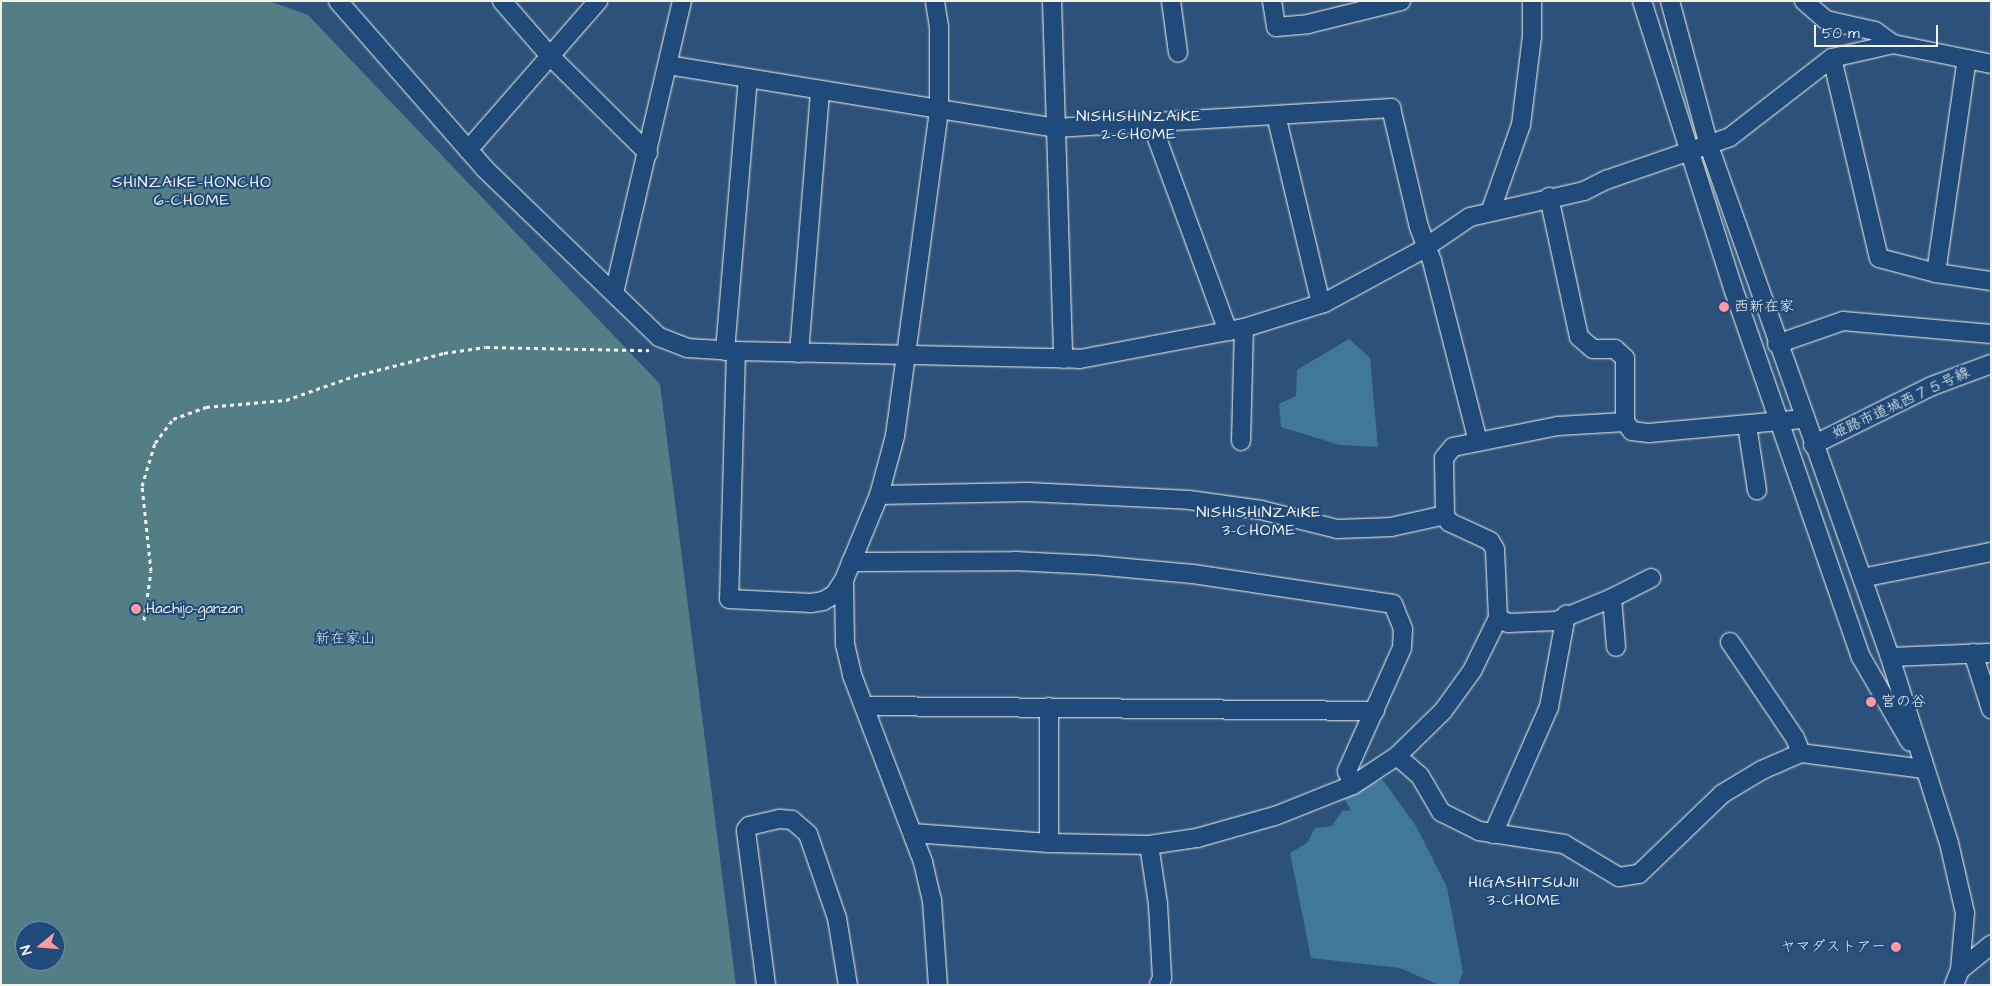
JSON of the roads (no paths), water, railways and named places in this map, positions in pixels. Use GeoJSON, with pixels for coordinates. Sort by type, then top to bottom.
{"type":"FeatureCollection","features":[{"type":"Feature","properties":{"kind":"street"},"geometry":{"type":"LineString","coordinates":[[338,1],[468,150],[659,337],[672,344],[686,348],[906,356],[1063,359],[1097,357],[1236,330],[1321,304],[1420,251],[1428,252],[1470,217],[1491,210],[1550,202],[1584,191],[1606,180],[1709,146],[1730,137],[1832,58],[1893,44]]}},
{"type":"Feature","properties":{"kind":"street"},"geometry":{"type":"LineString","coordinates":[[502,1],[550,56],[648,153]]}},
{"type":"Feature","properties":{"kind":"street"},"geometry":{"type":"LineString","coordinates":[[468,150],[598,1]]}},
{"type":"Feature","properties":{"kind":"street"},"geometry":{"type":"LineString","coordinates":[[614,293],[682,1]]}},
{"type":"Feature","properties":{"kind":"street"},"geometry":{"type":"LineString","coordinates":[[748,78],[731,351],[729,599],[811,603],[834,595],[844,580],[879,495],[893,445],[939,109],[939,27],[935,1]]}},
{"type":"Feature","properties":{"kind":"street"},"geometry":{"type":"LineString","coordinates":[[1052,1],[1063,359]]}},
{"type":"Feature","properties":{"kind":"street"},"geometry":{"type":"LineString","coordinates":[[1171,1],[1178,54]]}},
{"type":"Feature","properties":{"kind":"street"},"geometry":{"type":"LineString","coordinates":[[1272,1],[1276,27],[1308,24],[1401,1]]}},
{"type":"Feature","properties":{"kind":"street"},"geometry":{"type":"LineString","coordinates":[[1491,210],[1520,125],[1532,37],[1532,1]]}},
{"type":"Feature","properties":{"kind":"street"},"geometry":{"type":"LineString","coordinates":[[1642,1],[1688,153],[1778,422],[1861,657],[1925,769]]}},
{"type":"Feature","properties":{"kind":"street"},"geometry":{"type":"LineString","coordinates":[[1670,1],[1709,146],[1777,344],[1890,657],[1960,882],[1965,913],[1957,977]]}},
{"type":"Feature","properties":{"kind":"street"},"geometry":{"type":"LineString","coordinates":[[1804,1],[1824,18],[1875,31],[1893,44],[1991,64]]}},
{"type":"Feature","properties":{"kind":"street"},"geometry":{"type":"LineString","coordinates":[[1832,58],[1879,258],[1936,273],[1991,281]]}},
{"type":"Feature","properties":{"kind":"street"},"geometry":{"type":"LineString","coordinates":[[1936,273],[1966,59]]}},
{"type":"Feature","properties":{"kind":"street"},"geometry":{"type":"LineString","coordinates":[[668,65],[1056,128],[1391,108],[1477,435]]}},
{"type":"Feature","properties":{"kind":"street"},"geometry":{"type":"LineString","coordinates":[[799,353],[820,90]]}},
{"type":"Feature","properties":{"kind":"street"},"geometry":{"type":"LineString","coordinates":[[1276,114],[1321,304]]}},
{"type":"Feature","properties":{"kind":"street"},"geometry":{"type":"LineString","coordinates":[[1151,122],[1236,330],[1242,441]]}},
{"type":"Feature","properties":{"kind":"street"},"geometry":{"type":"LineString","coordinates":[[1550,202],[1579,338],[1593,349],[1615,349],[1625,358],[1626,418],[1632,431],[1649,434],[1804,419]]}},
{"type":"Feature","properties":{"kind":"street"},"geometry":{"type":"LineString","coordinates":[[1777,344],[1843,321],[1991,334]]}},
{"type":"Feature","properties":{"kind":"street","name":"姫路市道城西７５号線"},"geometry":{"type":"LineString","coordinates":[[1813,445],[1932,386],[1991,364]]}},
{"type":"Feature","properties":{"kind":"street"},"geometry":{"type":"LineString","coordinates":[[913,833],[1049,843],[1149,845],[1197,838],[1275,816],[1353,785],[1397,756],[1443,711],[1472,671],[1498,618],[1495,549],[1490,541],[1449,522],[1445,515],[1444,458],[1453,447],[1477,435],[1626,418]]}},
{"type":"Feature","properties":{"kind":"street"},"geometry":{"type":"LineString","coordinates":[[1746,424],[1757,490]]}},
{"type":"Feature","properties":{"kind":"street"},"geometry":{"type":"LineString","coordinates":[[879,495],[1028,492],[1189,500],[1262,510],[1337,529],[1391,527],[1445,515]]}},
{"type":"Feature","properties":{"kind":"street"},"geometry":{"type":"LineString","coordinates":[[1862,578],[1991,552]]}},
{"type":"Feature","properties":{"kind":"street"},"geometry":{"type":"LineString","coordinates":[[851,562],[1015,561],[1094,565],[1193,574],[1393,604],[1403,629],[1402,648],[1347,771],[1353,785]]}},
{"type":"Feature","properties":{"kind":"street"},"geometry":{"type":"LineString","coordinates":[[1498,618],[1518,622],[1556,621],[1612,598],[1651,578]]}},
{"type":"Feature","properties":{"kind":"street"},"geometry":{"type":"LineString","coordinates":[[844,580],[845,644],[852,675],[866,706],[913,833],[932,900],[938,985]]}},
{"type":"Feature","properties":{"kind":"street"},"geometry":{"type":"LineString","coordinates":[[1612,598],[1616,648]]}},
{"type":"Feature","properties":{"kind":"street"},"geometry":{"type":"LineString","coordinates":[[1493,834],[1549,707],[1566,616]]}},
{"type":"Feature","properties":{"kind":"street"},"geometry":{"type":"LineString","coordinates":[[1730,642],[1795,738],[1801,753]]}},
{"type":"Feature","properties":{"kind":"street"},"geometry":{"type":"LineString","coordinates":[[1890,657],[1981,653],[1991,709]]}},
{"type":"Feature","properties":{"kind":"street"},"geometry":{"type":"LineString","coordinates":[[866,706],[1375,711]]}},
{"type":"Feature","properties":{"kind":"street"},"geometry":{"type":"LineString","coordinates":[[1049,707],[1049,843]]}},
{"type":"Feature","properties":{"kind":"street"},"geometry":{"type":"LineString","coordinates":[[1397,756],[1420,776],[1441,812],[1478,831],[1564,844],[1619,876],[1639,874],[1722,794],[1762,770],[1801,753],[1925,769]]}},
{"type":"Feature","properties":{"kind":"street"},"geometry":{"type":"LineString","coordinates":[[766,985],[746,830],[749,826],[780,819],[792,820],[808,834],[837,918],[848,985]]}},
{"type":"Feature","properties":{"kind":"street"},"geometry":{"type":"LineString","coordinates":[[1149,845],[1158,904],[1162,978],[1160,985]]}},
{"type":"Feature","properties":{"kind":"street"},"geometry":{"type":"LineString","coordinates":[[1957,977],[1991,945]]}},
{"type":"Feature","properties":{"kind":"water"},"geometry":{"type":"Polygon","coordinates":[[[1349,339],[1370,358],[1378,447],[1340,445],[1281,427],[1279,404],[1296,396],[1297,370],[1349,339]]]}},
{"type":"Feature","properties":{"kind":"water"},"geometry":{"type":"Polygon","coordinates":[[[1382,779],[1416,826],[1447,887],[1463,972],[1458,985],[1439,985],[1400,968],[1311,958],[1290,853],[1307,843],[1315,828],[1332,826],[1342,811],[1351,810],[1344,798],[1382,779]]]}},
{"type":"Feature","properties":{"kind":"place","name":"西新在家"},"geometry":{"type":"Point","coordinates":[1724,307]}},
{"type":"Feature","properties":{"kind":"place","name":"Hachijo-ganzan"},"geometry":{"type":"Point","coordinates":[136,609]}},
{"type":"Feature","properties":{"kind":"place","name":"宮の谷"},"geometry":{"type":"Point","coordinates":[1871,702]}},
{"type":"Feature","properties":{"kind":"place","name":"ヤマダストアー"},"geometry":{"type":"Point","coordinates":[1896,947]}},
{"type":"Feature","properties":{"kind":"district","name":"NISHISHINZAIKE 2-CHOME"},"geometry":{"type":"Point","coordinates":[1139,125]}},
{"type":"Feature","properties":{"kind":"district","name":"SHINZAIKE-HONCHO 6-CHOME"},"geometry":{"type":"Point","coordinates":[192,191]}},
{"type":"Feature","properties":{"kind":"district","name":"NISHISHINZAIKE 3-CHOME"},"geometry":{"type":"Point","coordinates":[1259,521]}},
{"type":"Feature","properties":{"kind":"district","name":"HIGASHITSUJII 3-CHOME"},"geometry":{"type":"Point","coordinates":[1524,891]}},
{"type":"Feature","properties":{"kind":"park label","name":"新在家山"},"geometry":{"type":"Point","coordinates":[345,639]}}]}
